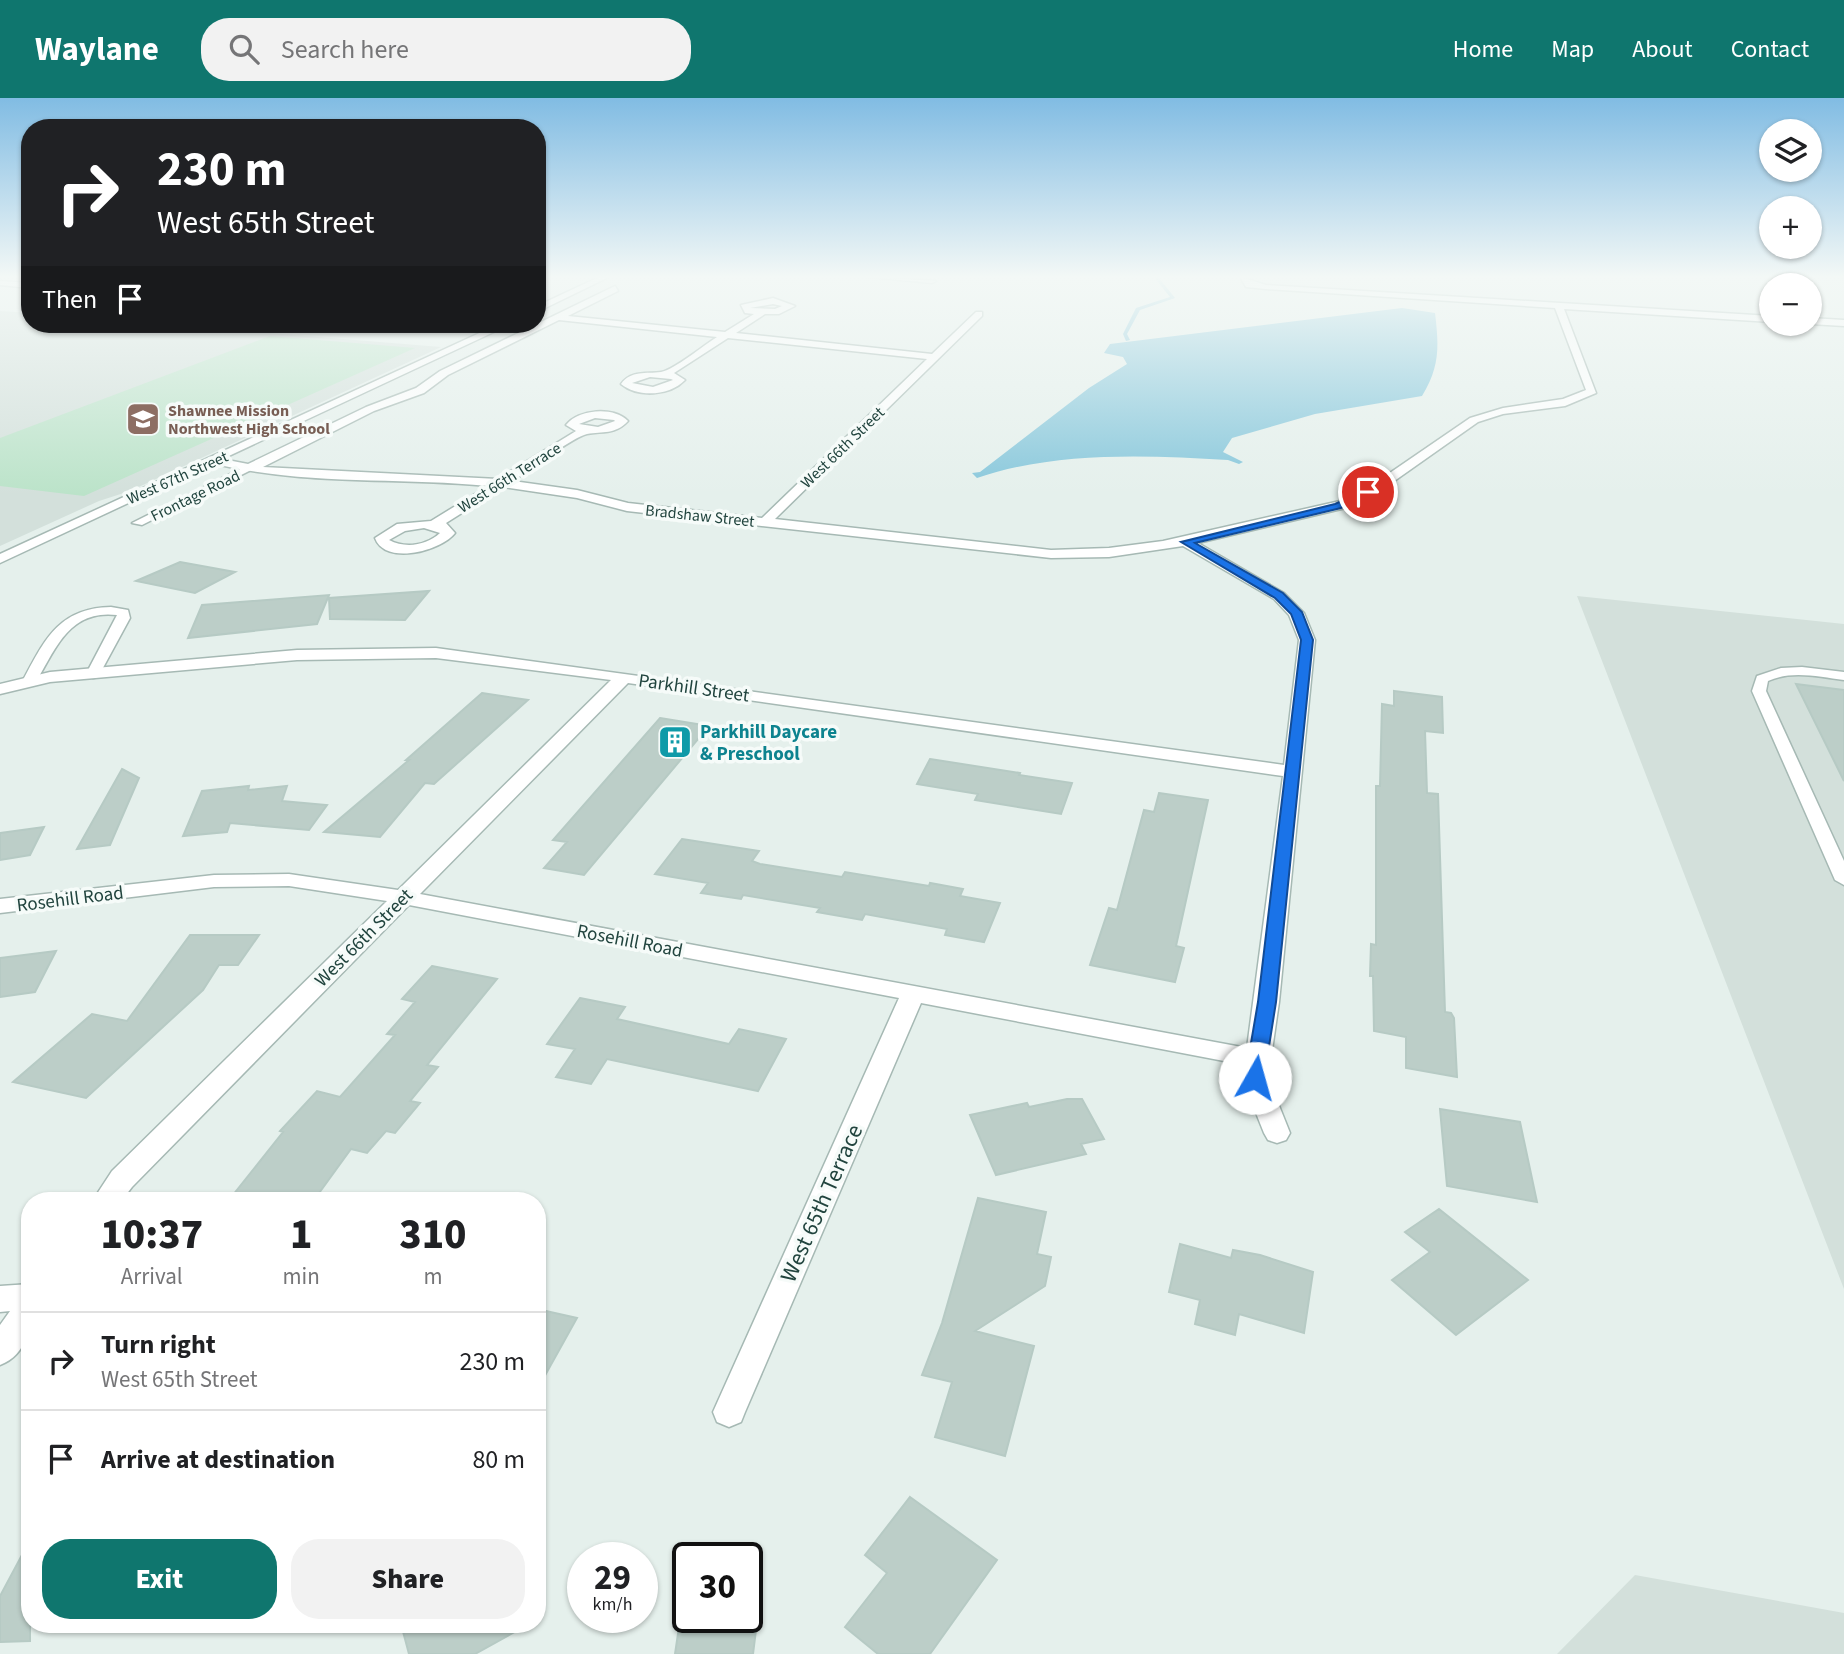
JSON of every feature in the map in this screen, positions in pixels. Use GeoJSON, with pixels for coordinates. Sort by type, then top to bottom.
{"type":"FeatureCollection","features":[{"type":"Feature","properties":{"kind":"street","name":"West 67th Street"},"geometry":{"type":"LineString","coordinates":[[0,559],[451,350]]}},
{"type":"Feature","properties":{"kind":"street","name":"West 67th Street"},"geometry":{"type":"LineString","coordinates":[[252,467],[369,410],[411,393],[492,350]]}},
{"type":"Feature","properties":{"kind":"street"},"geometry":{"type":"LineString","coordinates":[[666,374],[702,350]]}},
{"type":"Feature","properties":{"kind":"street"},"geometry":{"type":"LineString","coordinates":[[863,350],[933,357]]}},
{"type":"Feature","properties":{"kind":"street","name":"West 66th Street"},"geometry":{"type":"LineString","coordinates":[[765,522],[941,350]]}},
{"type":"Feature","properties":{"kind":"street"},"geometry":{"type":"LineString","coordinates":[[1577,350],[1592,391],[1586,395]]}},
{"type":"Feature","properties":{"kind":"street"},"geometry":{"type":"LineString","coordinates":[[1586,395],[1606,401]]}},
{"type":"Feature","properties":{"kind":"street","name":"Bradshaw Street"},"geometry":{"type":"LineString","coordinates":[[216,460],[252,467],[351,477],[415,477],[496,485],[584,495],[627,507],[1051,554],[1102,555],[1186,542],[1338,506],[1380,484],[1475,419],[1539,405],[1578,401],[1586,395]]}},
{"type":"Feature","properties":{"kind":"street","name":"West 66th Terrace"},"geometry":{"type":"LineString","coordinates":[[434,525],[585,430]]}},
{"type":"Feature","properties":{"kind":"street"},"geometry":{"type":"LineString","coordinates":[[1186,542],[1279,596],[1296,612],[1307,640],[1267,1002],[1256,1058],[1255,1078],[1277,1133]]}},
{"type":"Feature","properties":{"kind":"street","name":"Parkhill Street"},"geometry":{"type":"LineString","coordinates":[[93,674],[297,655],[409,652],[474,656],[1293,772]]}},
{"type":"Feature","properties":{"kind":"street"},"geometry":{"type":"LineString","coordinates":[[0,688],[93,674]]}},
{"type":"Feature","properties":{"kind":"street","name":"West 66th Street"},"geometry":{"type":"LineString","coordinates":[[113,1192],[122,1179],[624,677]]}},
{"type":"Feature","properties":{"kind":"street","name":"Rosehill Road"},"geometry":{"type":"LineString","coordinates":[[0,906],[214,881],[257,879],[355,888],[1256,1058]]}},
{"type":"Feature","properties":{"kind":"street","name":"West 65th Terrace"},"geometry":{"type":"LineString","coordinates":[[729,1412],[914,994]]}},
{"type":"Feature","properties":{"kind":"street"},"geometry":{"type":"LineString","coordinates":[[0,1298],[21,1297]]}},
{"type":"Feature","properties":{"kind":"street"},"geometry":{"type":"LineString","coordinates":[[0,1351],[21,1320]]}},
{"type":"Feature","properties":{"kind":"lane","name":"Frontage Road"},"geometry":{"type":"LineString","coordinates":[[138,523],[252,467]]}},
{"type":"Feature","properties":{"kind":"lane"},"geometry":{"type":"LineString","coordinates":[[29,682],[57,631],[65,622],[93,612],[115,610],[123,613],[124,618],[108,652],[93,674]]}},
{"type":"Feature","properties":{"kind":"lane"},"geometry":{"type":"LineString","coordinates":[[1844,676],[1795,670],[1773,672],[1762,679],[1759,691],[1844,880]]}},
{"type":"Feature","properties":{"kind":"shaded area","name":"Shawnee Mission Northwest High School"},"geometry":{"type":"Polygon","coordinates":[[[0,350],[435,350],[130,491],[99,501],[0,546],[0,350]]]}},
{"type":"Feature","properties":{"kind":"shaded area"},"geometry":{"type":"Polygon","coordinates":[[[1577,596],[1844,624],[1844,1289],[1577,596]]]}},
{"type":"Feature","properties":{"kind":"shaded area"},"geometry":{"type":"Polygon","coordinates":[[[1635,1575],[1844,1613],[1844,1654],[1557,1654],[1635,1575]]]}},
{"type":"Feature","properties":{"kind":"green space"},"geometry":{"type":"Polygon","coordinates":[[[234,350],[411,350],[84,496],[0,486],[0,438],[234,350]]]}},
{"type":"Feature","properties":{"kind":"water"},"geometry":{"type":"Polygon","coordinates":[[[1106,350],[1437,350],[1435,366],[1422,396],[1315,414],[1232,438],[1223,452],[1243,462],[1239,464],[1228,460],[1197,458],[1101,457],[1038,463],[977,478],[972,473],[980,472],[1089,388],[1127,364],[1123,357],[1104,353],[1106,350]]]}},
{"type":"Feature","properties":{"kind":"building"},"geometry":{"type":"Polygon","coordinates":[[[180,562],[235,572],[195,593],[136,581],[180,562]]]}},
{"type":"Feature","properties":{"kind":"building"},"geometry":{"type":"Polygon","coordinates":[[[429,591],[405,620],[330,619],[329,598],[429,591]]]}},
{"type":"Feature","properties":{"kind":"building"},"geometry":{"type":"Polygon","coordinates":[[[329,595],[317,624],[188,638],[202,605],[329,595]]]}},
{"type":"Feature","properties":{"kind":"building"},"geometry":{"type":"Polygon","coordinates":[[[1796,684],[1844,690],[1844,781],[1796,684]]]}},
{"type":"Feature","properties":{"kind":"building"},"geometry":{"type":"Polygon","coordinates":[[[1394,691],[1442,697],[1443,733],[1425,731],[1427,793],[1438,794],[1445,1012],[1451,1013],[1454,1018],[1457,1077],[1406,1068],[1406,1037],[1374,1031],[1373,976],[1370,976],[1371,944],[1376,945],[1376,786],[1380,786],[1382,704],[1394,706],[1394,691]]]}},
{"type":"Feature","properties":{"kind":"building"},"geometry":{"type":"Polygon","coordinates":[[[482,693],[528,700],[434,784],[425,783],[380,837],[324,832],[409,760],[406,760],[482,693]]]}},
{"type":"Feature","properties":{"kind":"building"},"geometry":{"type":"Polygon","coordinates":[[[660,718],[709,726],[584,875],[544,868],[567,842],[553,840],[660,718]]]}},
{"type":"Feature","properties":{"kind":"building"},"geometry":{"type":"Polygon","coordinates":[[[930,759],[1072,783],[1061,814],[975,800],[978,794],[917,784],[930,759]]]}},
{"type":"Feature","properties":{"kind":"building"},"geometry":{"type":"Polygon","coordinates":[[[122,769],[139,778],[110,845],[77,849],[122,769]]]}},
{"type":"Feature","properties":{"kind":"building"},"geometry":{"type":"Polygon","coordinates":[[[249,786],[248,790],[287,786],[282,801],[327,805],[309,830],[230,823],[227,832],[183,836],[202,791],[249,786]]]}},
{"type":"Feature","properties":{"kind":"building"},"geometry":{"type":"Polygon","coordinates":[[[1159,793],[1208,800],[1176,946],[1184,948],[1175,982],[1090,965],[1109,908],[1117,910],[1144,810],[1154,812],[1159,793]]]}},
{"type":"Feature","properties":{"kind":"building"},"geometry":{"type":"Polygon","coordinates":[[[44,827],[30,855],[0,860],[0,833],[44,827]]]}},
{"type":"Feature","properties":{"kind":"building"},"geometry":{"type":"Polygon","coordinates":[[[682,839],[759,851],[752,861],[760,864],[842,877],[845,872],[929,886],[930,883],[963,889],[960,896],[1000,903],[984,942],[945,935],[947,929],[865,914],[862,920],[817,912],[820,908],[743,895],[741,899],[701,893],[708,883],[655,874],[682,839]]]}},
{"type":"Feature","properties":{"kind":"building"},"geometry":{"type":"Polygon","coordinates":[[[190,935],[259,935],[238,965],[219,965],[203,990],[86,1098],[13,1082],[92,1014],[127,1021],[190,935]]]}},
{"type":"Feature","properties":{"kind":"building"},"geometry":{"type":"Polygon","coordinates":[[[56,951],[35,992],[0,997],[0,958],[56,951]]]}},
{"type":"Feature","properties":{"kind":"building"},"geometry":{"type":"Polygon","coordinates":[[[432,966],[497,979],[427,1065],[438,1067],[410,1101],[420,1103],[395,1133],[386,1131],[367,1153],[351,1149],[320,1192],[235,1192],[283,1132],[280,1131],[317,1091],[340,1097],[395,1035],[387,1034],[415,1002],[402,999],[432,966]]]}},
{"type":"Feature","properties":{"kind":"building"},"geometry":{"type":"Polygon","coordinates":[[[580,998],[625,1007],[617,1019],[729,1044],[739,1029],[786,1039],[758,1091],[607,1059],[591,1084],[556,1077],[575,1049],[547,1044],[580,998]]]}},
{"type":"Feature","properties":{"kind":"building"},"geometry":{"type":"Polygon","coordinates":[[[1067,1099],[1082,1099],[1104,1139],[1081,1144],[1086,1154],[996,1175],[970,1115],[1027,1103],[1029,1107],[1067,1099]]]}},
{"type":"Feature","properties":{"kind":"building"},"geometry":{"type":"Polygon","coordinates":[[[1440,1109],[1520,1122],[1537,1202],[1447,1186],[1440,1109]]]}},
{"type":"Feature","properties":{"kind":"building"},"geometry":{"type":"Polygon","coordinates":[[[978,1198],[1046,1212],[1037,1254],[1051,1257],[1045,1286],[975,1331],[1034,1346],[1005,1456],[935,1437],[952,1382],[922,1375],[942,1323],[978,1198]]]}},
{"type":"Feature","properties":{"kind":"building"},"geometry":{"type":"Polygon","coordinates":[[[1439,1209],[1528,1280],[1456,1335],[1392,1280],[1430,1252],[1405,1232],[1439,1209]]]}},
{"type":"Feature","properties":{"kind":"building"},"geometry":{"type":"Polygon","coordinates":[[[1180,1244],[1231,1258],[1233,1250],[1260,1255],[1313,1272],[1304,1333],[1239,1314],[1235,1335],[1195,1324],[1200,1300],[1169,1292],[1180,1244]]]}},
{"type":"Feature","properties":{"kind":"building"},"geometry":{"type":"Polygon","coordinates":[[[546,1311],[577,1318],[546,1374],[546,1311]]]}},
{"type":"Feature","properties":{"kind":"building"},"geometry":{"type":"Polygon","coordinates":[[[910,1497],[997,1560],[930,1654],[878,1654],[845,1627],[887,1573],[865,1555],[910,1497]]]}},
{"type":"Feature","properties":{"kind":"building"},"geometry":{"type":"Polygon","coordinates":[[[21,1557],[21,1633],[30,1633],[30,1641],[0,1642],[0,1596],[21,1557]]]}},
{"type":"Feature","properties":{"kind":"building"},"geometry":{"type":"Polygon","coordinates":[[[403,1633],[513,1633],[475,1654],[409,1654],[403,1633]]]}},
{"type":"Feature","properties":{"kind":"building"},"geometry":{"type":"Polygon","coordinates":[[[678,1633],[756,1633],[753,1654],[675,1654],[678,1633]]]}},
{"type":"Feature","properties":{"kind":"place","name":"Shawnee Mission Northwest High School"},"geometry":{"type":"Point","coordinates":[143,419]}},
{"type":"Feature","properties":{"kind":"place","name":"Parkhill Daycare & Preschool"},"geometry":{"type":"Point","coordinates":[675,742]}},
{"type":"Feature","properties":{"kind":"route"},"geometry":{"type":"LineString","coordinates":[[1255,1078],[1256,1058],[1267,1002],[1307,640],[1296,612],[1279,596],[1186,542],[1338,506],[1368,492]]}}]}
